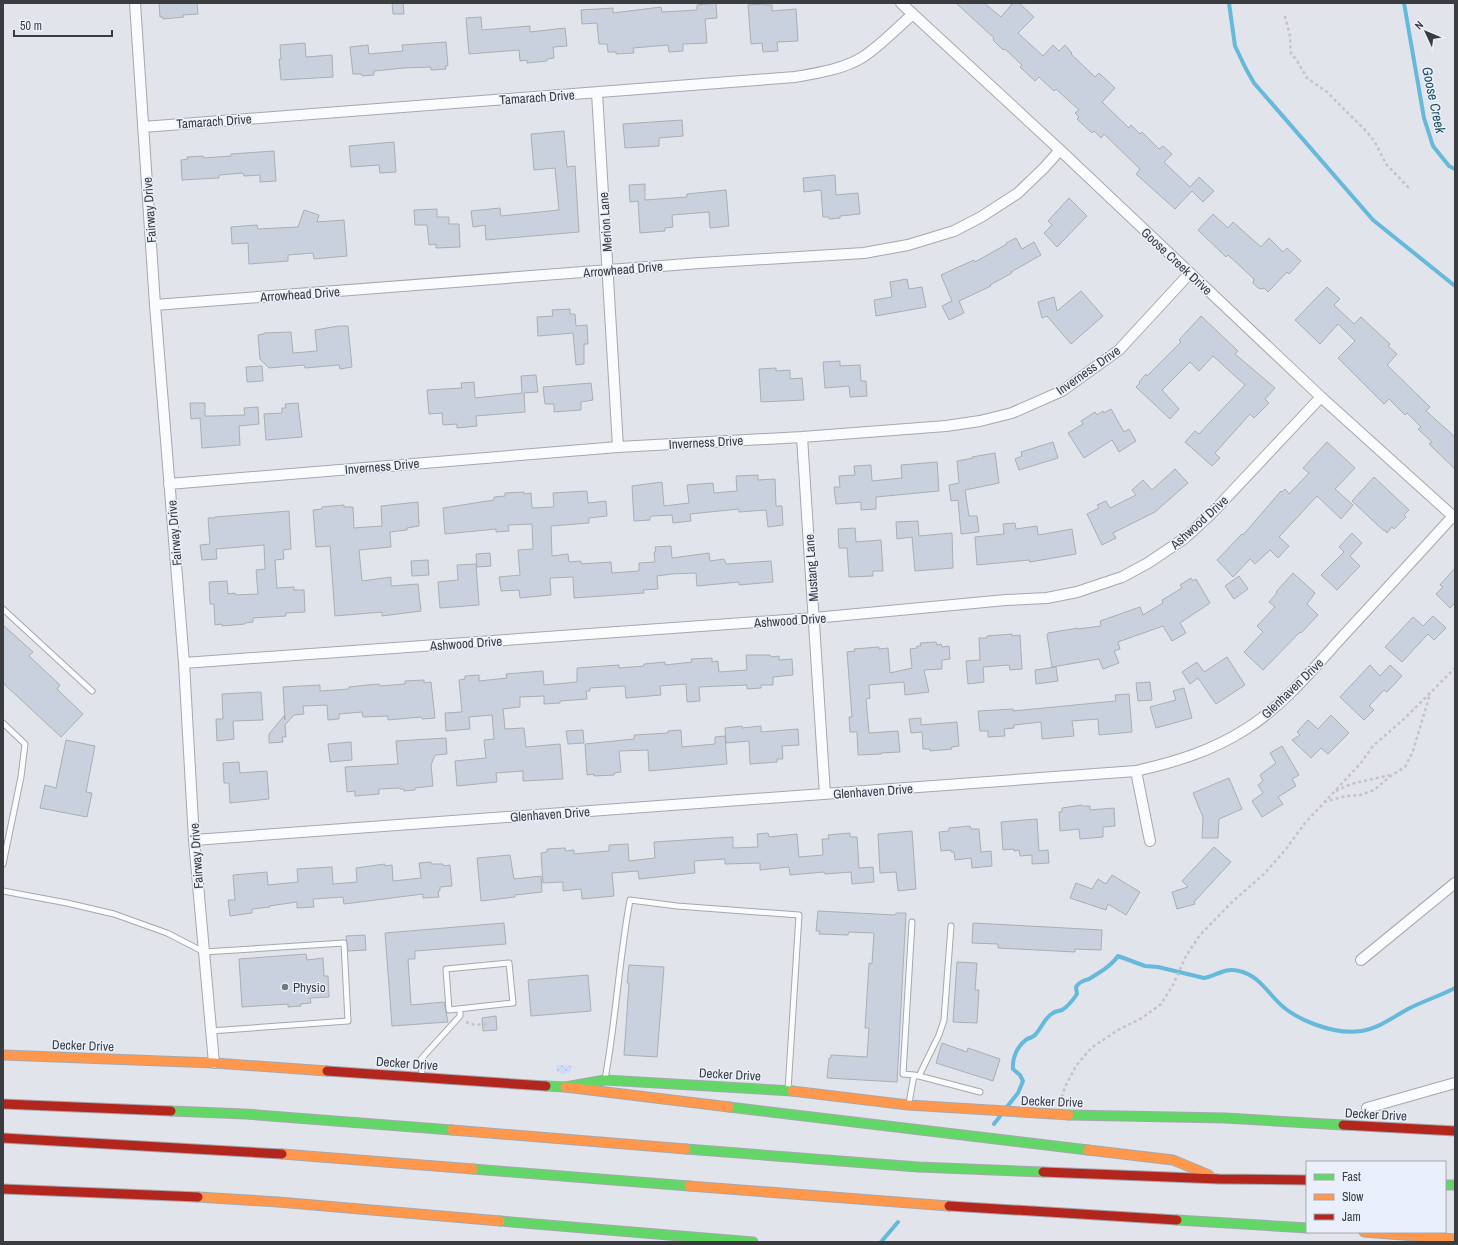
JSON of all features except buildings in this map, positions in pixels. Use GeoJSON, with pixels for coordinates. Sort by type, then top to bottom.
{"type":"FeatureCollection","features":[{"type":"Feature","properties":{"kind":"main road","name":"Decker Drive"},"geometry":{"type":"LineString","coordinates":[[3,1054],[214,1063],[422,1076],[565,1087],[605,1080],[788,1091],[908,1105],[1056,1115],[1226,1118],[1455,1131]]}},
{"type":"Feature","properties":{"kind":"main road"},"geometry":{"type":"LineString","coordinates":[[565,1087],[1173,1160],[1219,1179]]}},
{"type":"Feature","properties":{"kind":"main road"},"geometry":{"type":"LineString","coordinates":[[3,1104],[245,1114],[918,1167],[1219,1179],[1306,1180]]}},
{"type":"Feature","properties":{"kind":"main road"},"geometry":{"type":"LineString","coordinates":[[3,1138],[248,1151],[926,1205],[1306,1228]]}},
{"type":"Feature","properties":{"kind":"main road"},"geometry":{"type":"LineString","coordinates":[[3,1189],[278,1202],[753,1242]]}},
{"type":"Feature","properties":{"kind":"main road"},"geometry":{"type":"LineString","coordinates":[[1377,1233],[1455,1239]]}},
{"type":"Feature","properties":{"kind":"street","name":"Fairway Drive"},"geometry":{"type":"LineString","coordinates":[[135,3],[155,305],[184,663],[194,840],[214,1063]]}},
{"type":"Feature","properties":{"kind":"street","name":"Goose Creek Drive"},"geometry":{"type":"LineString","coordinates":[[901,3],[1060,150],[1321,397],[1454,517]]}},
{"type":"Feature","properties":{"kind":"street","name":"Tamarach Drive"},"geometry":{"type":"LineString","coordinates":[[143,127],[796,77],[815,74],[846,65],[863,57],[913,14]]}},
{"type":"Feature","properties":{"kind":"street","name":"Merion Lane"},"geometry":{"type":"LineString","coordinates":[[597,93],[618,447]]}},
{"type":"Feature","properties":{"kind":"street","name":"Arrowhead Drive"},"geometry":{"type":"LineString","coordinates":[[155,305],[700,263],[864,253],[908,245],[954,231],[981,217],[1018,193],[1060,150]]}},
{"type":"Feature","properties":{"kind":"street","name":"Inverness Drive"},"geometry":{"type":"LineString","coordinates":[[169,484],[618,447],[802,437],[946,426],[980,421],[1012,413],[1062,391],[1119,350],[1190,273]]}},
{"type":"Feature","properties":{"kind":"street","name":"Ashwood Drive"},"geometry":{"type":"LineString","coordinates":[[184,663],[814,618],[1006,600],[1048,598],[1077,592],[1122,577],[1154,559],[1185,538],[1212,513],[1321,397]]}},
{"type":"Feature","properties":{"kind":"street","name":"Mustang Lane"},"geometry":{"type":"LineString","coordinates":[[802,437],[825,794]]}},
{"type":"Feature","properties":{"kind":"street","name":"Glenhaven Drive"},"geometry":{"type":"LineString","coordinates":[[194,840],[1136,771],[1177,761],[1214,748],[1248,729],[1272,710],[1305,678],[1454,517]]}},
{"type":"Feature","properties":{"kind":"street"},"geometry":{"type":"LineString","coordinates":[[1136,771],[1150,841]]}},
{"type":"Feature","properties":{"kind":"street"},"geometry":{"type":"LineString","coordinates":[[1361,960],[1455,883]]}},
{"type":"Feature","properties":{"kind":"street"},"geometry":{"type":"LineString","coordinates":[[1367,1108],[1455,1083]]}},
{"type":"Feature","properties":{"kind":"lane"},"geometry":{"type":"LineString","coordinates":[[3,609],[92,691]]}},
{"type":"Feature","properties":{"kind":"lane"},"geometry":{"type":"LineString","coordinates":[[3,723],[25,744],[21,777],[3,864]]}},
{"type":"Feature","properties":{"kind":"lane"},"geometry":{"type":"LineString","coordinates":[[3,891],[114,914],[167,933],[204,952],[344,943],[348,1021],[210,1031]]}},
{"type":"Feature","properties":{"kind":"lane"},"geometry":{"type":"LineString","coordinates":[[605,1080],[609,1059],[623,938],[630,900],[677,906],[799,915],[788,1091]]}},
{"type":"Feature","properties":{"kind":"lane"},"geometry":{"type":"LineString","coordinates":[[912,922],[903,1074],[916,1075],[980,1092]]}},
{"type":"Feature","properties":{"kind":"lane"},"geometry":{"type":"LineString","coordinates":[[908,1105],[916,1075],[939,1034],[944,1020],[951,926]]}},
{"type":"Feature","properties":{"kind":"lane"},"geometry":{"type":"LineString","coordinates":[[509,963],[513,1003],[460,1009],[449,1010],[446,969],[509,963]]}},
{"type":"Feature","properties":{"kind":"lane"},"geometry":{"type":"LineString","coordinates":[[422,1076],[421,1059],[460,1016],[460,1009]]}},
{"type":"Feature","properties":{"kind":"path"},"geometry":{"type":"LineString","coordinates":[[1285,16],[1290,36],[1291,54],[1296,59],[1307,78],[1327,92],[1367,132],[1375,142],[1386,164],[1410,188]]}},
{"type":"Feature","properties":{"kind":"path"},"geometry":{"type":"LineString","coordinates":[[1056,1115],[1065,1087],[1076,1066],[1091,1048],[1118,1030],[1142,1018],[1161,1004],[1174,985],[1182,963],[1200,935],[1232,902],[1264,874],[1286,849],[1305,823],[1360,764],[1373,746],[1430,694],[1455,668]]}},
{"type":"Feature","properties":{"kind":"path"},"geometry":{"type":"LineString","coordinates":[[1324,802],[1346,796],[1360,795],[1374,790],[1404,767],[1413,751],[1430,694]]}},
{"type":"Feature","properties":{"kind":"path"},"geometry":{"type":"LineString","coordinates":[[1333,792],[1351,784],[1392,775]]}},
{"type":"Feature","properties":{"kind":"path"},"geometry":{"type":"LineString","coordinates":[[460,1016],[471,1024],[480,1026],[490,1024]]}},
{"type":"Feature","properties":{"kind":"shaded area"},"geometry":{"type":"Polygon","coordinates":[[[556,1065],[573,1066],[570,1072],[563,1074],[557,1071],[556,1065]]]}},
{"type":"Feature","properties":{"kind":"waterway"},"geometry":{"type":"LineString","coordinates":[[1229,3],[1235,46],[1254,83],[1373,220],[1455,286]]}},
{"type":"Feature","properties":{"kind":"waterway","name":"Goose Creek"},"geometry":{"type":"LineString","coordinates":[[1404,3],[1424,118],[1433,146],[1449,166],[1455,169]]}},
{"type":"Feature","properties":{"kind":"waterway"},"geometry":{"type":"LineString","coordinates":[[1006,1108],[1018,1093],[1023,1081],[1020,1075],[1013,1069],[1014,1057],[1020,1045],[1035,1035],[1050,1015],[1069,1005],[1077,994],[1076,987],[1078,984],[1105,969],[1118,956],[1145,966],[1158,967],[1204,978],[1229,970],[1245,973],[1255,978],[1276,1000],[1293,1014],[1304,1020],[1339,1031],[1350,1032],[1373,1028],[1414,1006],[1455,988]]}},
{"type":"Feature","properties":{"kind":"waterway"},"geometry":{"type":"LineString","coordinates":[[994,1124],[1001,1115]]}},
{"type":"Feature","properties":{"kind":"waterway"},"geometry":{"type":"LineString","coordinates":[[881,1242],[898,1222]]}},
{"type":"Feature","properties":{"kind":"traffic: fast"},"geometry":{"type":"LineString","coordinates":[[546,1086],[565,1087],[605,1080],[792,1091]]}},
{"type":"Feature","properties":{"kind":"traffic: fast"},"geometry":{"type":"LineString","coordinates":[[729,1107],[1088,1150]]}},
{"type":"Feature","properties":{"kind":"traffic: fast"},"geometry":{"type":"LineString","coordinates":[[171,1111],[245,1114],[452,1130]]}},
{"type":"Feature","properties":{"kind":"traffic: fast"},"geometry":{"type":"LineString","coordinates":[[1069,1115],[1225,1118],[1343,1125]]}},
{"type":"Feature","properties":{"kind":"traffic: fast"},"geometry":{"type":"LineString","coordinates":[[686,1149],[918,1167],[1043,1172]]}},
{"type":"Feature","properties":{"kind":"traffic: fast"},"geometry":{"type":"LineString","coordinates":[[473,1169],[689,1186]]}},
{"type":"Feature","properties":{"kind":"traffic: fast"},"geometry":{"type":"LineString","coordinates":[[1446,1185],[1455,1185]]}},
{"type":"Feature","properties":{"kind":"traffic: fast"},"geometry":{"type":"LineString","coordinates":[[1177,1220],[1306,1228]]}},
{"type":"Feature","properties":{"kind":"traffic: fast"},"geometry":{"type":"LineString","coordinates":[[500,1221],[753,1242]]}},
{"type":"Feature","properties":{"kind":"traffic: slow"},"geometry":{"type":"LineString","coordinates":[[3,1055],[214,1063],[327,1071]]}},
{"type":"Feature","properties":{"kind":"traffic: slow"},"geometry":{"type":"LineString","coordinates":[[565,1087],[729,1107]]}},
{"type":"Feature","properties":{"kind":"traffic: slow"},"geometry":{"type":"LineString","coordinates":[[792,1091],[908,1105],[1069,1115]]}},
{"type":"Feature","properties":{"kind":"traffic: slow"},"geometry":{"type":"LineString","coordinates":[[452,1130],[686,1149]]}},
{"type":"Feature","properties":{"kind":"traffic: slow"},"geometry":{"type":"LineString","coordinates":[[1088,1150],[1173,1160],[1209,1175]]}},
{"type":"Feature","properties":{"kind":"traffic: slow"},"geometry":{"type":"LineString","coordinates":[[282,1154],[473,1169]]}},
{"type":"Feature","properties":{"kind":"traffic: slow"},"geometry":{"type":"LineString","coordinates":[[689,1186],[949,1206]]}},
{"type":"Feature","properties":{"kind":"traffic: slow"},"geometry":{"type":"LineString","coordinates":[[198,1197],[278,1202],[500,1221]]}},
{"type":"Feature","properties":{"kind":"traffic: slow"},"geometry":{"type":"LineString","coordinates":[[1377,1233],[1455,1239]]}},
{"type":"Feature","properties":{"kind":"traffic: jam"},"geometry":{"type":"LineString","coordinates":[[327,1071],[546,1086]]}},
{"type":"Feature","properties":{"kind":"traffic: jam"},"geometry":{"type":"LineString","coordinates":[[3,1104],[171,1111]]}},
{"type":"Feature","properties":{"kind":"traffic: jam"},"geometry":{"type":"LineString","coordinates":[[1343,1125],[1455,1131]]}},
{"type":"Feature","properties":{"kind":"traffic: jam"},"geometry":{"type":"LineString","coordinates":[[3,1138],[282,1154]]}},
{"type":"Feature","properties":{"kind":"traffic: jam"},"geometry":{"type":"LineString","coordinates":[[1043,1172],[1219,1179],[1306,1180]]}},
{"type":"Feature","properties":{"kind":"traffic: jam"},"geometry":{"type":"LineString","coordinates":[[3,1189],[198,1197]]}},
{"type":"Feature","properties":{"kind":"traffic: jam"},"geometry":{"type":"LineString","coordinates":[[949,1206],[1177,1220]]}},
{"type":"Feature","properties":{"kind":"place","name":"Physio"},"geometry":{"type":"Point","coordinates":[285,987]}}]}
